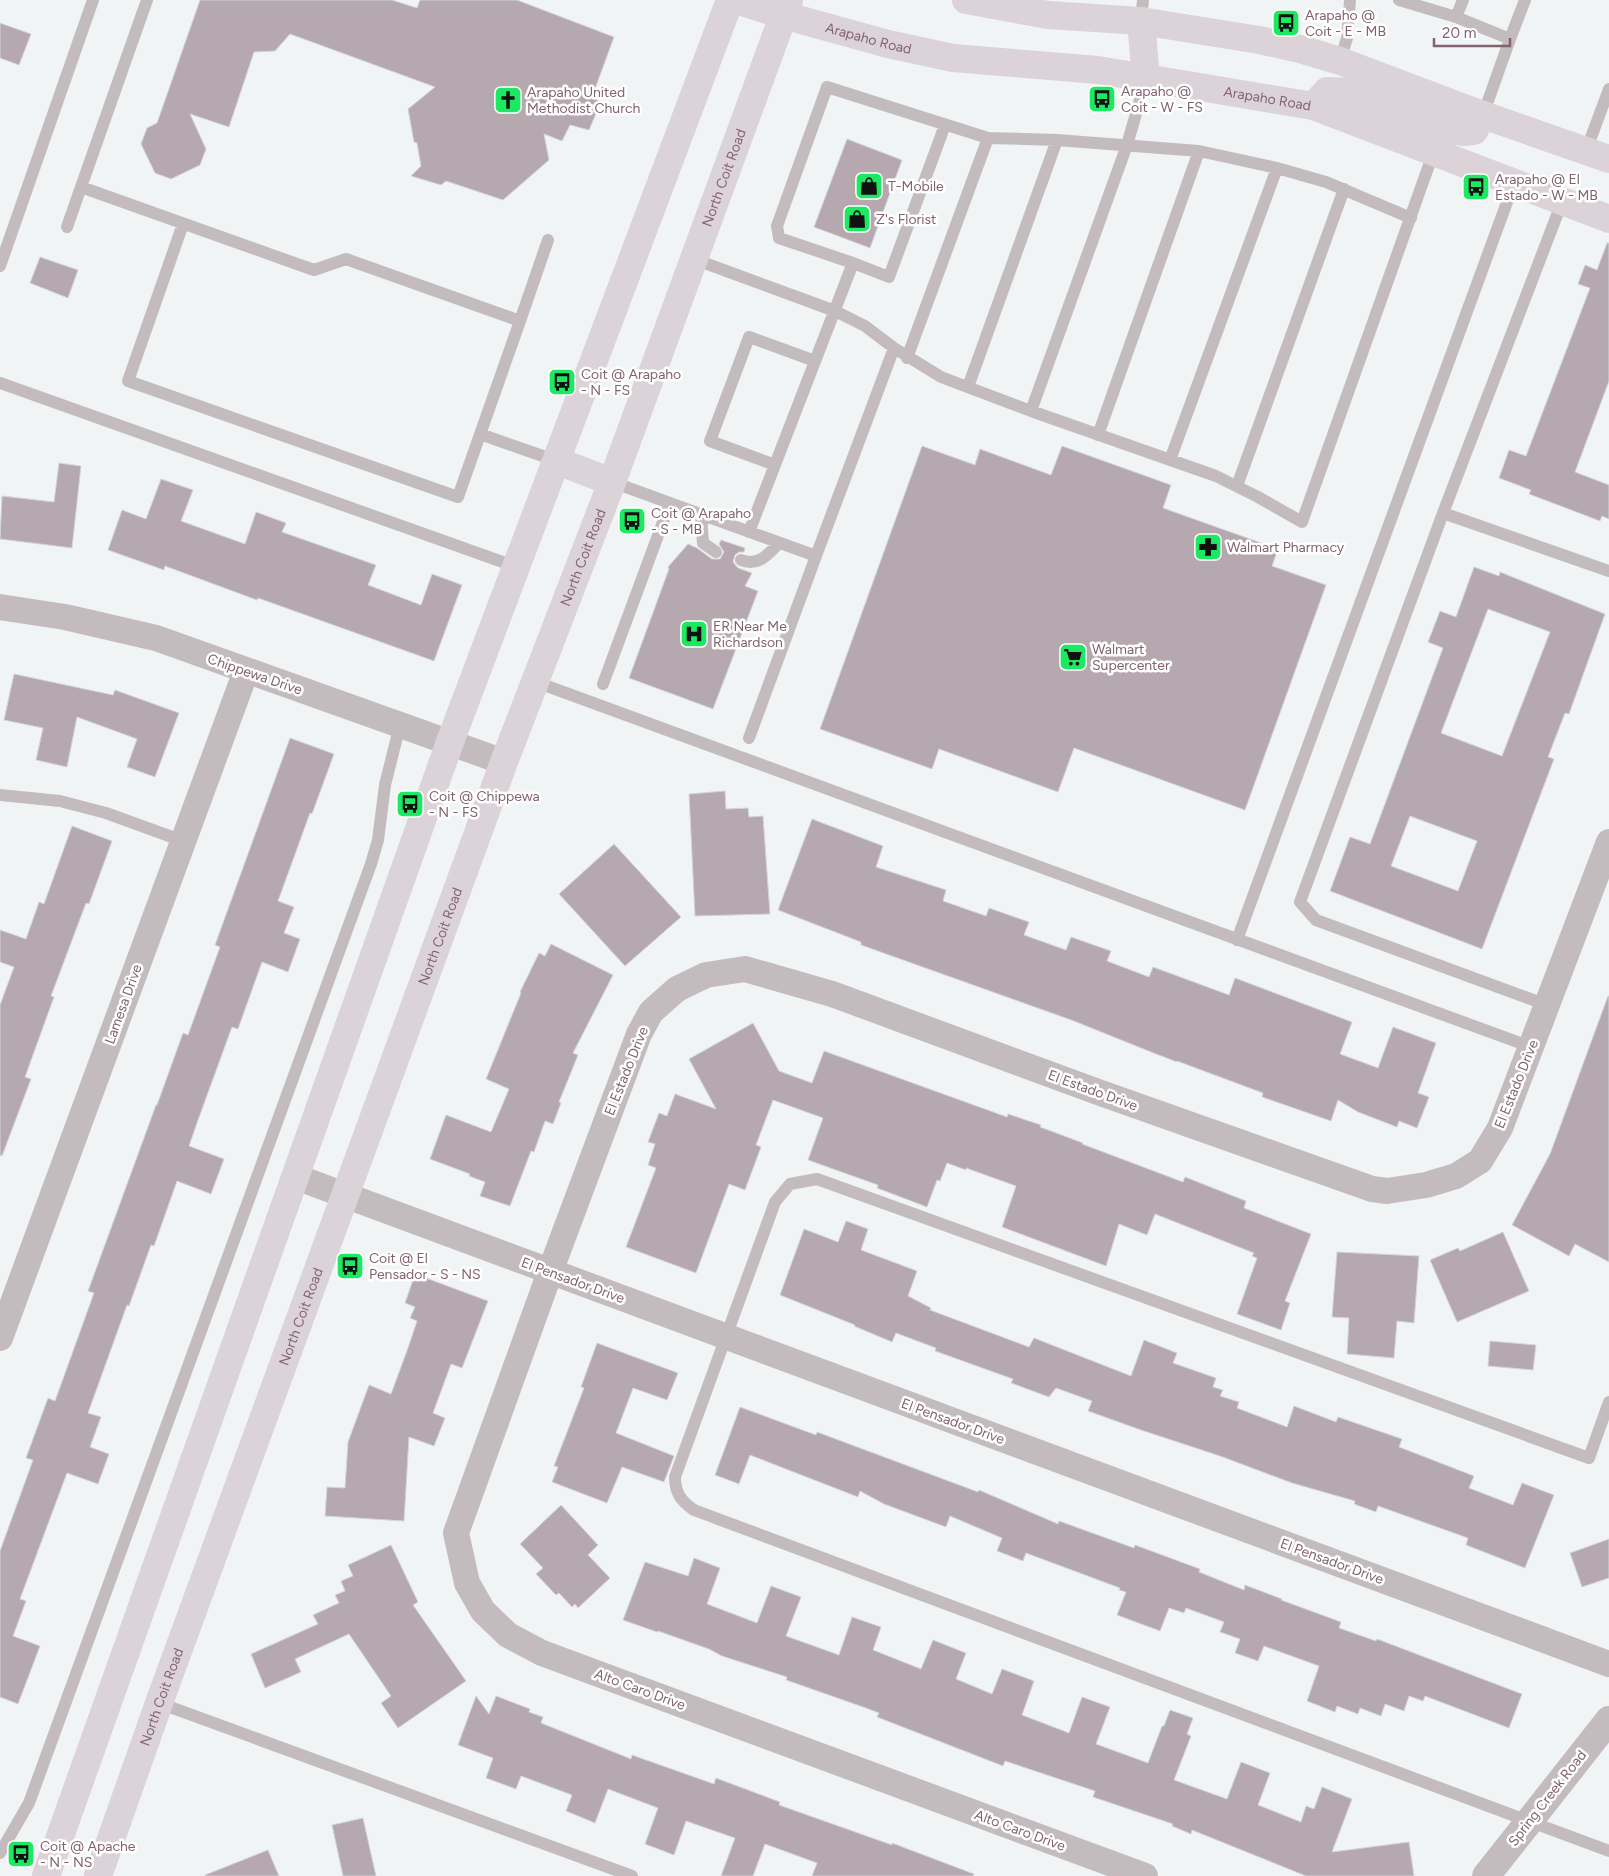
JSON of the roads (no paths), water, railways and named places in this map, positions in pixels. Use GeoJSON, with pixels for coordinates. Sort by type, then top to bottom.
{"type":"FeatureCollection","features":[{"type":"Feature","properties":{"kind":"main road"},"geometry":{"type":"LineString","coordinates":[[46,1876],[450,742],[730,0]]}},
{"type":"Feature","properties":{"kind":"main road","name":"Arapaho Road"},"geometry":{"type":"LineString","coordinates":[[736,0],[786,8],[888,44],[953,58],[1098,70],[1146,79],[1216,88],[1313,106],[1609,219]]}},
{"type":"Feature","properties":{"kind":"main road"},"geometry":{"type":"LineString","coordinates":[[966,0],[1034,6],[1048,15],[1142,10],[1259,40],[1300,48],[1340,61],[1482,115],[1598,155]]}},
{"type":"Feature","properties":{"kind":"main road","name":"North Coit Road"},"geometry":{"type":"LineString","coordinates":[[98,1876],[159,1702],[504,762],[612,482],[786,8]]}},
{"type":"Feature","properties":{"kind":"main road"},"geometry":{"type":"LineString","coordinates":[[1142,10],[1146,79]]}},
{"type":"Feature","properties":{"kind":"main road"},"geometry":{"type":"LineString","coordinates":[[1313,106],[1327,91],[1354,92],[1453,131],[1464,132],[1474,131],[1482,115]]}},
{"type":"Feature","properties":{"kind":"main road"},"geometry":{"type":"LineString","coordinates":[[557,461],[612,482]]}},
{"type":"Feature","properties":{"kind":"street","name":"Chippewa Drive"},"geometry":{"type":"LineString","coordinates":[[0,607],[65,617],[156,638],[504,762]]}},
{"type":"Feature","properties":{"kind":"street","name":"Lamesa Drive"},"geometry":{"type":"LineString","coordinates":[[0,1338],[246,671]]}},
{"type":"Feature","properties":{"kind":"street","name":"El Estado Drive"},"geometry":{"type":"LineString","coordinates":[[550,1272],[639,1034],[651,1012],[677,989],[706,975],[745,969],[832,994],[1116,1099],[1372,1189],[1387,1191],[1426,1185],[1456,1176],[1480,1161],[1500,1128],[1609,842]]}},
{"type":"Feature","properties":{"kind":"street","name":"El Pensador Drive"},"geometry":{"type":"LineString","coordinates":[[296,1177],[1609,1664]]}},
{"type":"Feature","properties":{"kind":"street","name":"Alto Caro Drive"},"geometry":{"type":"LineString","coordinates":[[550,1272],[456,1533],[467,1583],[483,1611],[508,1635],[542,1653],[1145,1876]]}},
{"type":"Feature","properties":{"kind":"street","name":"Spring Creek Road"},"geometry":{"type":"LineString","coordinates":[[1486,1876],[1609,1720]]}},
{"type":"Feature","properties":{"kind":"lane"},"geometry":{"type":"LineString","coordinates":[[0,266],[92,0]]}},
{"type":"Feature","properties":{"kind":"lane"},"geometry":{"type":"LineString","coordinates":[[67,227],[147,0]]}},
{"type":"Feature","properties":{"kind":"lane"},"geometry":{"type":"LineString","coordinates":[[1340,61],[1347,38],[1350,0]]}},
{"type":"Feature","properties":{"kind":"lane"},"geometry":{"type":"LineString","coordinates":[[1399,0],[1456,17],[1510,39]]}},
{"type":"Feature","properties":{"kind":"lane"},"geometry":{"type":"LineString","coordinates":[[1456,17],[1462,0]]}},
{"type":"Feature","properties":{"kind":"lane"},"geometry":{"type":"LineString","coordinates":[[1482,115],[1525,0]]}},
{"type":"Feature","properties":{"kind":"lane"},"geometry":{"type":"LineString","coordinates":[[1032,412],[1128,144],[1146,79]]}},
{"type":"Feature","properties":{"kind":"lane"},"geometry":{"type":"LineString","coordinates":[[945,125],[889,277],[779,238],[777,226],[827,87],[988,138],[1128,144],[1200,151],[1277,168],[1326,182],[1411,218]]}},
{"type":"Feature","properties":{"kind":"lane"},"geometry":{"type":"LineString","coordinates":[[1598,155],[1609,89]]}},
{"type":"Feature","properties":{"kind":"lane"},"geometry":{"type":"LineString","coordinates":[[907,358],[988,138]]}},
{"type":"Feature","properties":{"kind":"lane"},"geometry":{"type":"LineString","coordinates":[[968,387],[1057,140]]}},
{"type":"Feature","properties":{"kind":"lane"},"geometry":{"type":"LineString","coordinates":[[1098,435],[1200,151]]}},
{"type":"Feature","properties":{"kind":"lane"},"geometry":{"type":"LineString","coordinates":[[694,259],[835,311],[866,326],[907,358],[940,378],[1216,476],[1302,522],[1434,151]]}},
{"type":"Feature","properties":{"kind":"lane"},"geometry":{"type":"LineString","coordinates":[[1170,460],[1277,168]]}},
{"type":"Feature","properties":{"kind":"lane"},"geometry":{"type":"LineString","coordinates":[[1237,940],[1514,183]]}},
{"type":"Feature","properties":{"kind":"lane"},"geometry":{"type":"LineString","coordinates":[[81,187],[314,270],[346,260],[520,321]]}},
{"type":"Feature","properties":{"kind":"lane"},"geometry":{"type":"LineString","coordinates":[[1237,486],[1344,189]]}},
{"type":"Feature","properties":{"kind":"lane"},"geometry":{"type":"LineString","coordinates":[[1547,1005],[1316,920],[1300,902],[1443,513],[1562,202]]}},
{"type":"Feature","properties":{"kind":"lane"},"geometry":{"type":"LineString","coordinates":[[183,224],[128,381],[458,497],[548,240]]}},
{"type":"Feature","properties":{"kind":"lane"},"geometry":{"type":"LineString","coordinates":[[749,532],[852,263]]}},
{"type":"Feature","properties":{"kind":"lane"},"geometry":{"type":"LineString","coordinates":[[775,465],[710,441],[749,337],[815,361]]}},
{"type":"Feature","properties":{"kind":"lane"},"geometry":{"type":"LineString","coordinates":[[749,738],[894,348]]}},
{"type":"Feature","properties":{"kind":"lane"},"geometry":{"type":"LineString","coordinates":[[0,383],[517,567]]}},
{"type":"Feature","properties":{"kind":"lane"},"geometry":{"type":"LineString","coordinates":[[480,434],[557,461]]}},
{"type":"Feature","properties":{"kind":"lane"},"geometry":{"type":"LineString","coordinates":[[612,482],[816,556]]}},
{"type":"Feature","properties":{"kind":"lane"},"geometry":{"type":"LineString","coordinates":[[603,684],[670,503]]}},
{"type":"Feature","properties":{"kind":"lane"},"geometry":{"type":"LineString","coordinates":[[1443,513],[1609,571]]}},
{"type":"Feature","properties":{"kind":"lane"},"geometry":{"type":"LineString","coordinates":[[701,515],[703,543],[716,552]]}},
{"type":"Feature","properties":{"kind":"lane"},"geometry":{"type":"LineString","coordinates":[[741,560],[746,562],[764,559],[779,543]]}},
{"type":"Feature","properties":{"kind":"lane"},"geometry":{"type":"LineString","coordinates":[[536,682],[1530,1047]]}},
{"type":"Feature","properties":{"kind":"lane"},"geometry":{"type":"LineString","coordinates":[[0,1853],[29,1803],[371,864],[378,840],[386,785],[400,724]]}},
{"type":"Feature","properties":{"kind":"lane"},"geometry":{"type":"LineString","coordinates":[[0,795],[60,802],[106,813],[183,841]]}},
{"type":"Feature","properties":{"kind":"lane"},"geometry":{"type":"LineString","coordinates":[[1609,1402],[1589,1458],[817,1179],[790,1184],[775,1202],[675,1477],[675,1488],[683,1503],[694,1510],[1609,1851]]}},
{"type":"Feature","properties":{"kind":"lane"},"geometry":{"type":"LineString","coordinates":[[159,1702],[632,1876]]}},
{"type":"Feature","properties":{"kind":"place","name":"Arapaho @ Coit - E - MB"},"geometry":{"type":"Point","coordinates":[1286,23]}},
{"type":"Feature","properties":{"kind":"place","name":"Arapaho @ Coit - W - FS"},"geometry":{"type":"Point","coordinates":[1102,99]}},
{"type":"Feature","properties":{"kind":"place","name":"Arapaho United Methodist Church"},"geometry":{"type":"Point","coordinates":[508,100]}},
{"type":"Feature","properties":{"kind":"place","name":"T-Mobile"},"geometry":{"type":"Point","coordinates":[869,186]}},
{"type":"Feature","properties":{"kind":"place","name":"Arapaho @ El Estado - W - MB"},"geometry":{"type":"Point","coordinates":[1476,187]}},
{"type":"Feature","properties":{"kind":"place","name":"Z's Florist"},"geometry":{"type":"Point","coordinates":[857,219]}},
{"type":"Feature","properties":{"kind":"place","name":"Coit @ Arapaho - N - FS"},"geometry":{"type":"Point","coordinates":[562,382]}},
{"type":"Feature","properties":{"kind":"place","name":"Coit @ Arapaho - S - MB"},"geometry":{"type":"Point","coordinates":[632,521]}},
{"type":"Feature","properties":{"kind":"place","name":"Walmart Pharmacy"},"geometry":{"type":"Point","coordinates":[1208,547]}},
{"type":"Feature","properties":{"kind":"place","name":"ER Near Me Richardson"},"geometry":{"type":"Point","coordinates":[694,634]}},
{"type":"Feature","properties":{"kind":"place","name":"Walmart Supercenter"},"geometry":{"type":"Point","coordinates":[1073,657]}},
{"type":"Feature","properties":{"kind":"place","name":"Coit @ Chippewa - N - FS"},"geometry":{"type":"Point","coordinates":[410,804]}},
{"type":"Feature","properties":{"kind":"place","name":"Coit @ El Pensador - S - NS"},"geometry":{"type":"Point","coordinates":[350,1266]}},
{"type":"Feature","properties":{"kind":"place","name":"Coit @ Apache - N - NS"},"geometry":{"type":"Point","coordinates":[21,1854]}}]}
